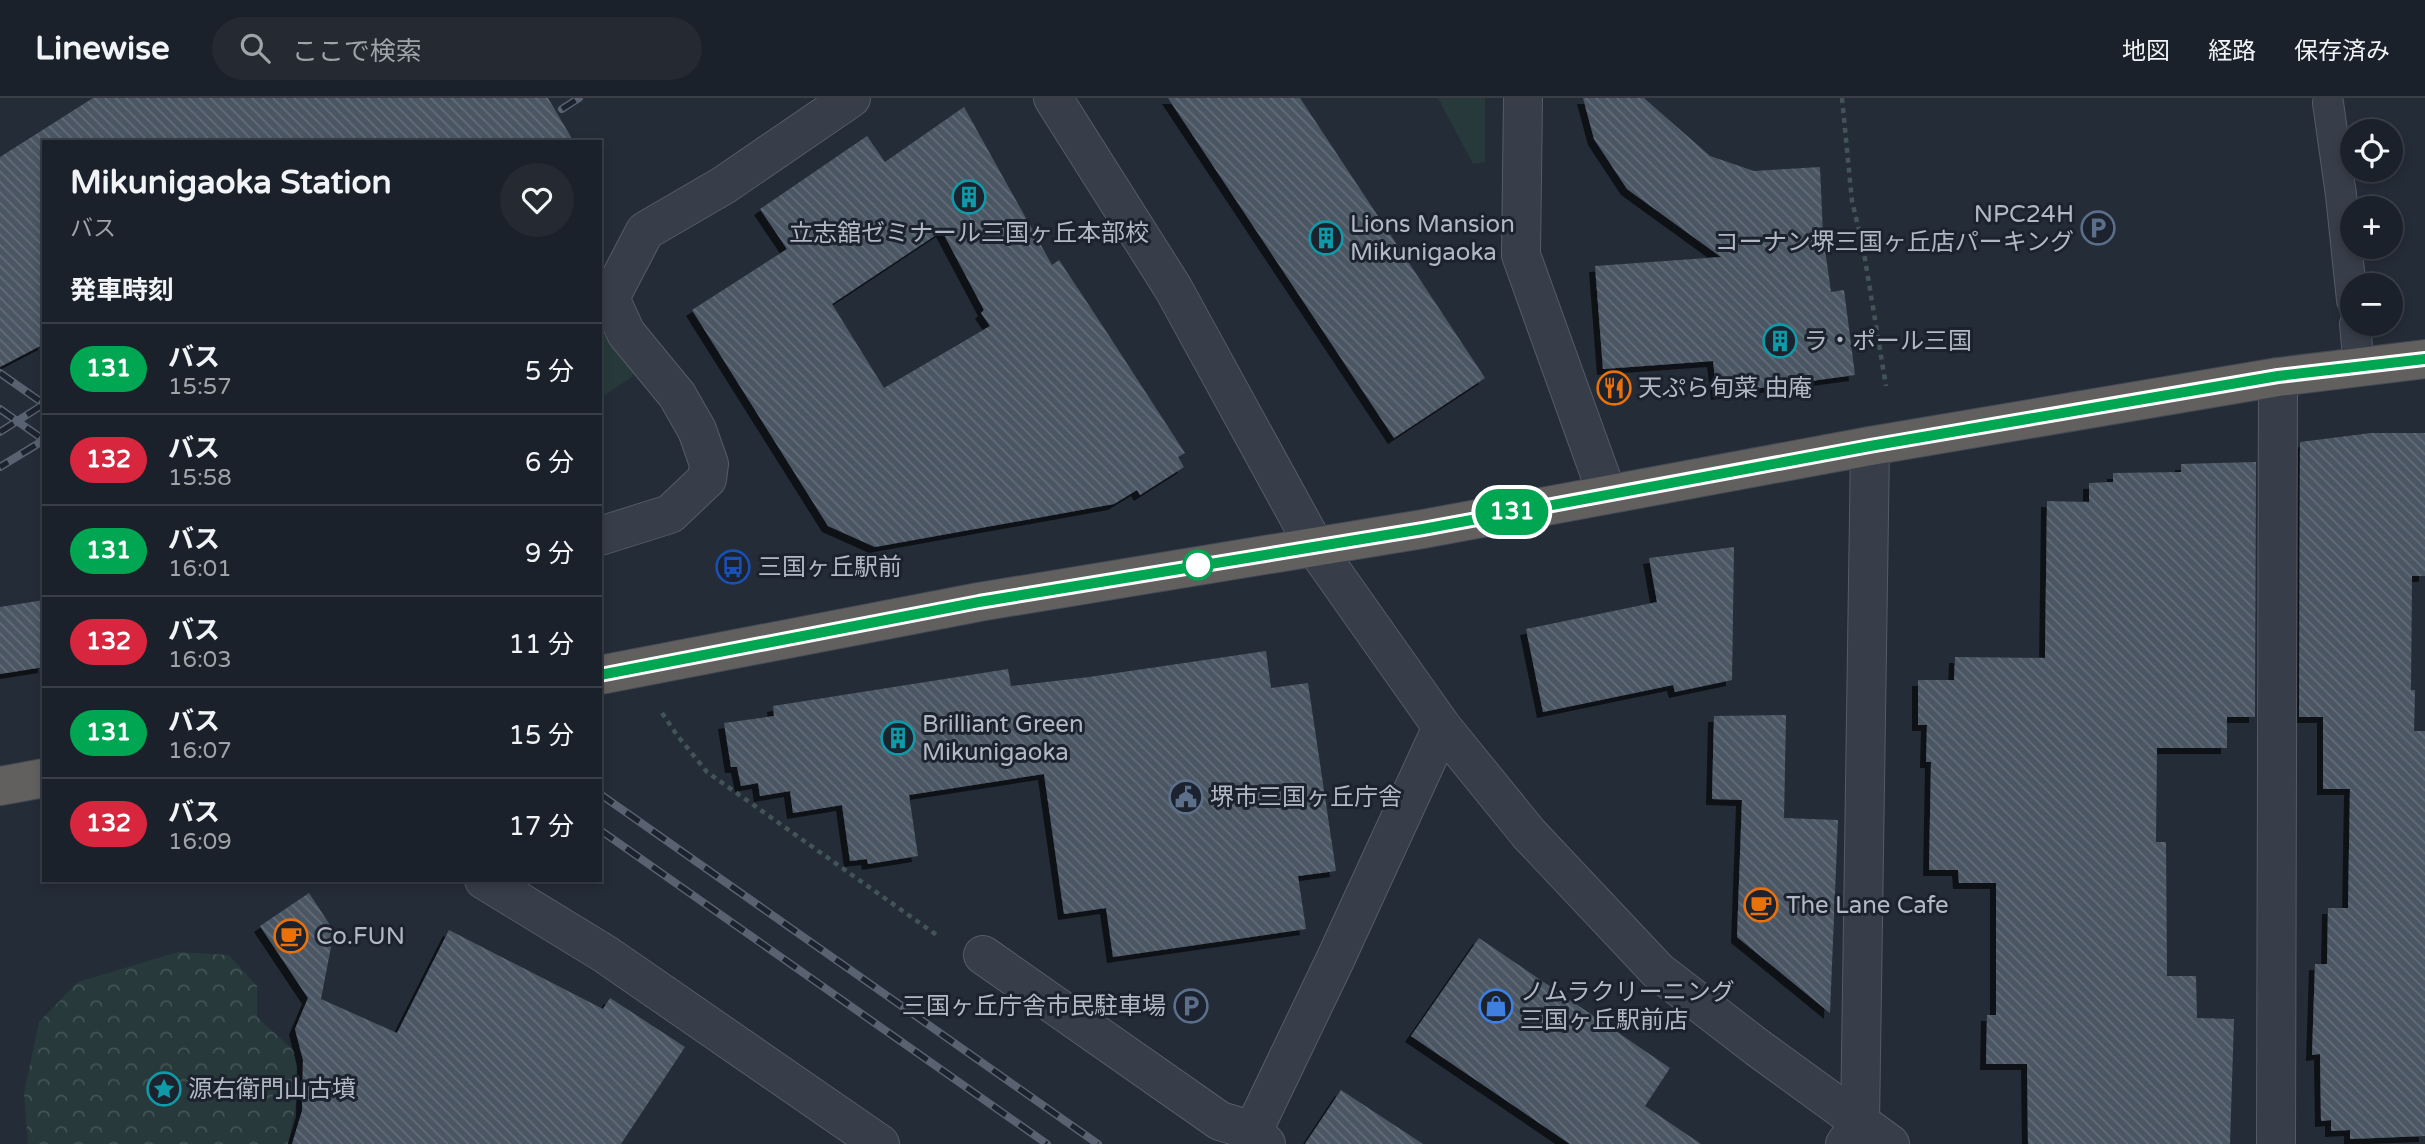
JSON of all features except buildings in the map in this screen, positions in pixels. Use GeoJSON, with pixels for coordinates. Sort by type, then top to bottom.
{"type":"FeatureCollection","features":[{"type":"Feature","properties":{"kind":"highway"},"geometry":{"type":"LineString","coordinates":[[602,675],[979,602],[1423,529],[1870,446],[2278,376],[2425,359]]}},
{"type":"Feature","properties":{"kind":"highway"},"geometry":{"type":"LineString","coordinates":[[0,786],[42,778]]}},
{"type":"Feature","properties":{"kind":"street"},"geometry":{"type":"LineString","coordinates":[[602,535],[670,514],[707,479],[709,464],[697,430],[677,396],[605,304],[645,231],[724,185],[851,98]]}},
{"type":"Feature","properties":{"kind":"street"},"geometry":{"type":"LineString","coordinates":[[1053,98],[1173,288],[1315,547],[1442,727],[1529,834],[1658,971],[1865,1137]]}},
{"type":"Feature","properties":{"kind":"street"},"geometry":{"type":"LineString","coordinates":[[1523,98],[1521,255],[1607,494]]}},
{"type":"Feature","properties":{"kind":"street"},"geometry":{"type":"LineString","coordinates":[[2276,1144],[2278,376]]}},
{"type":"Feature","properties":{"kind":"street"},"geometry":{"type":"LineString","coordinates":[[1865,1137],[1870,446]]}},
{"type":"Feature","properties":{"kind":"street"},"geometry":{"type":"LineString","coordinates":[[982,955],[1113,1033],[1220,1121],[1260,1137],[1324,955],[1442,727]]}},
{"type":"Feature","properties":{"kind":"street"},"geometry":{"type":"LineString","coordinates":[[487,882],[605,954],[880,1144]]}},
{"type":"Feature","properties":{"kind":"lane"},"geometry":{"type":"LineString","coordinates":[[2328,103],[2349,273]]}},
{"type":"Feature","properties":{"kind":"lane"},"geometry":{"type":"LineString","coordinates":[[2356,336],[2358,367]]}},
{"type":"Feature","properties":{"kind":"path"},"geometry":{"type":"LineString","coordinates":[[1842,98],[1852,201],[1863,247],[1886,386]]}},
{"type":"Feature","properties":{"kind":"path"},"geometry":{"type":"LineString","coordinates":[[662,713],[707,772],[962,953],[982,955]]}},
{"type":"Feature","properties":{"kind":"green space"},"geometry":{"type":"Polygon","coordinates":[[[1438,98],[1485,98],[1485,162],[1473,164],[1438,98]]]}},
{"type":"Feature","properties":{"kind":"green space"},"geometry":{"type":"Polygon","coordinates":[[[607,335],[635,368],[632,377],[602,397],[602,336],[607,335]]]}},
{"type":"Feature","properties":{"kind":"green space"},"geometry":{"type":"Polygon","coordinates":[[[178,952],[229,955],[257,986],[257,1017],[295,1052],[299,1089],[288,1144],[28,1144],[24,1093],[39,1022],[78,982],[178,952]]]}},
{"type":"Feature","properties":{"kind":"railway"},"geometry":{"type":"LineString","coordinates":[[562,109],[579,98]]}},
{"type":"Feature","properties":{"kind":"railway"},"geometry":{"type":"LineString","coordinates":[[0,373],[42,403]]}},
{"type":"Feature","properties":{"kind":"railway"},"geometry":{"type":"LineString","coordinates":[[0,432],[42,405]]}},
{"type":"Feature","properties":{"kind":"railway"},"geometry":{"type":"LineString","coordinates":[[0,409],[42,439]]}},
{"type":"Feature","properties":{"kind":"railway"},"geometry":{"type":"LineString","coordinates":[[0,467],[42,441]]}},
{"type":"Feature","properties":{"kind":"railway"},"geometry":{"type":"LineString","coordinates":[[602,795],[1098,1144]]}},
{"type":"Feature","properties":{"kind":"railway"},"geometry":{"type":"LineString","coordinates":[[602,831],[1047,1144]]}},
{"type":"Feature","properties":{"kind":"bus line","name":"131"},"geometry":{"type":"LineString","coordinates":[[602,675],[979,602],[1423,529],[1870,446],[2278,376],[2425,359]]}},
{"type":"Feature","properties":{"kind":"place","name":"立志舘ゼミナール三国ヶ丘本部校"},"geometry":{"type":"Point","coordinates":[969,197]}},
{"type":"Feature","properties":{"kind":"place","name":"NPC24H コーナン堺三国ヶ丘店パーキング"},"geometry":{"type":"Point","coordinates":[2098,228]}},
{"type":"Feature","properties":{"kind":"place","name":"Lions Mansion Mikunigaoka"},"geometry":{"type":"Point","coordinates":[1326,238]}},
{"type":"Feature","properties":{"kind":"place","name":"ラ・ポール三国"},"geometry":{"type":"Point","coordinates":[1780,341]}},
{"type":"Feature","properties":{"kind":"place","name":"天ぷら旬菜 由庵"},"geometry":{"type":"Point","coordinates":[1614,388]}},
{"type":"Feature","properties":{"kind":"place","name":"三国ヶ丘駅前"},"geometry":{"type":"Point","coordinates":[733,567]}},
{"type":"Feature","properties":{"kind":"place","name":"Brilliant Green Mikunigaoka"},"geometry":{"type":"Point","coordinates":[898,738]}},
{"type":"Feature","properties":{"kind":"place","name":"堺市三国ヶ丘庁舎"},"geometry":{"type":"Point","coordinates":[1186,797]}},
{"type":"Feature","properties":{"kind":"place","name":"The Lane Cafe"},"geometry":{"type":"Point","coordinates":[1761,905]}},
{"type":"Feature","properties":{"kind":"place","name":"Co.FUN"},"geometry":{"type":"Point","coordinates":[291,936]}},
{"type":"Feature","properties":{"kind":"place","name":"三国ヶ丘庁舎市民駐車場"},"geometry":{"type":"Point","coordinates":[1191,1006]}},
{"type":"Feature","properties":{"kind":"place","name":"ノムラクリーニング 三国ヶ丘駅前店"},"geometry":{"type":"Point","coordinates":[1496,1006]}},
{"type":"Feature","properties":{"kind":"place","name":"源右衛門山古墳"},"geometry":{"type":"Point","coordinates":[164,1089]}}]}
